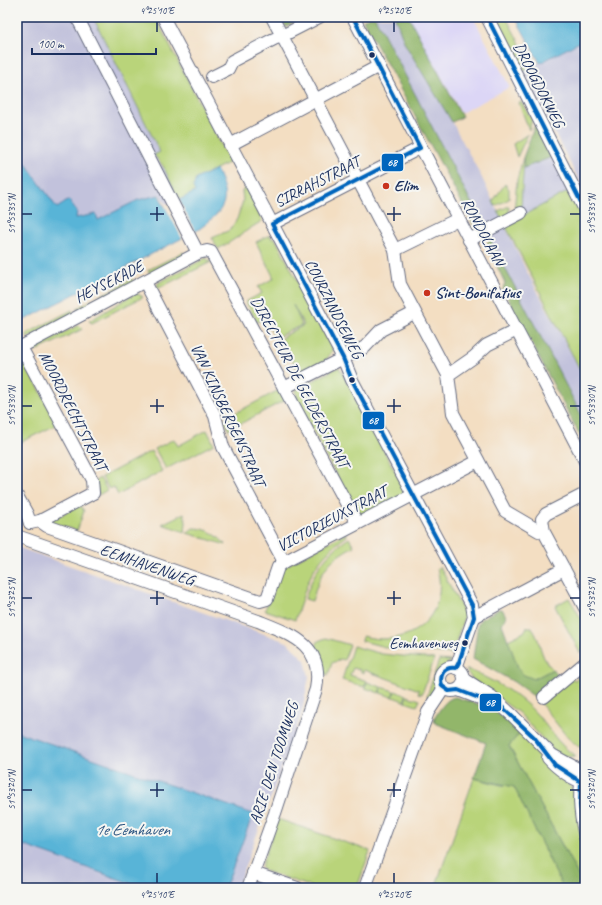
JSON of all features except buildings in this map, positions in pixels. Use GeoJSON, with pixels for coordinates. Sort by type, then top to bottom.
{"type":"FeatureCollection","features":[{"type":"Feature","properties":{"kind":"street"},"geometry":{"type":"LineString","coordinates":[[77,17],[198,253]]}},
{"type":"Feature","properties":{"kind":"street","name":"COURZANDSEWEG"},"geometry":{"type":"LineString","coordinates":[[163,17],[342,358],[352,380],[472,605],[474,617]]}},
{"type":"Feature","properties":{"kind":"street"},"geometry":{"type":"LineString","coordinates":[[272,17],[394,250],[400,284],[448,375],[451,409],[478,461],[505,511],[539,531],[544,532]]}},
{"type":"Feature","properties":{"kind":"street"},"geometry":{"type":"LineString","coordinates":[[212,77],[228,69],[232,61],[274,38],[282,36],[319,17]]}},
{"type":"Feature","properties":{"kind":"street","name":"RONDOLAAN"},"geometry":{"type":"LineString","coordinates":[[353,17],[420,148],[585,461]]}},
{"type":"Feature","properties":{"kind":"street","name":"DROOGDOKWEG"},"geometry":{"type":"LineString","coordinates":[[487,17],[585,210]]}},
{"type":"Feature","properties":{"kind":"street"},"geometry":{"type":"LineString","coordinates":[[230,145],[379,66]]}},
{"type":"Feature","properties":{"kind":"street","name":"SIRRAHSTRAAT"},"geometry":{"type":"LineString","coordinates":[[272,224],[420,148]]}},
{"type":"Feature","properties":{"kind":"street"},"geometry":{"type":"LineString","coordinates":[[469,240],[521,213]]}},
{"type":"Feature","properties":{"kind":"street"},"geometry":{"type":"LineString","coordinates":[[394,250],[458,219]]}},
{"type":"Feature","properties":{"kind":"street","name":"DIRECTEUR DE GELDERSTRAAT"},"geometry":{"type":"LineString","coordinates":[[198,253],[207,250],[215,256],[357,523]]}},
{"type":"Feature","properties":{"kind":"street","name":"HEYSEKADE"},"geometry":{"type":"LineString","coordinates":[[19,348],[198,253]]}},
{"type":"Feature","properties":{"kind":"street","name":"VAN KINSBERGENSTRAAT"},"geometry":{"type":"LineString","coordinates":[[145,282],[215,416],[224,446],[284,562]]}},
{"type":"Feature","properties":{"kind":"street"},"geometry":{"type":"LineString","coordinates":[[284,388],[365,347],[382,330],[414,313]]}},
{"type":"Feature","properties":{"kind":"street"},"geometry":{"type":"LineString","coordinates":[[448,375],[470,361],[487,345],[517,330]]}},
{"type":"Feature","properties":{"kind":"street","name":"MOORDRECHTSTRAAT"},"geometry":{"type":"LineString","coordinates":[[19,348],[92,480],[93,493],[35,522]]}},
{"type":"Feature","properties":{"kind":"street","name":"VICTORIEUXSTRAAT"},"geometry":{"type":"LineString","coordinates":[[35,522],[252,599],[263,601],[267,599],[278,567],[284,562],[478,461]]}},
{"type":"Feature","properties":{"kind":"street"},"geometry":{"type":"LineString","coordinates":[[585,494],[546,514],[542,519],[544,532],[585,608]]}},
{"type":"Feature","properties":{"kind":"street"},"geometry":{"type":"LineString","coordinates":[[17,496],[27,514],[35,522],[21,537]]}},
{"type":"Feature","properties":{"kind":"street","name":"EEMHAVENWEG"},"geometry":{"type":"LineString","coordinates":[[21,537],[258,621],[292,635],[307,647]]}},
{"type":"Feature","properties":{"kind":"street"},"geometry":{"type":"LineString","coordinates":[[456,668],[474,617],[564,568]]}},
{"type":"Feature","properties":{"kind":"street","name":"ARIE DEN TOOMWEG"},"geometry":{"type":"LineString","coordinates":[[248,888],[275,813],[316,689],[317,668],[307,647]]}},
{"type":"Feature","properties":{"kind":"street"},"geometry":{"type":"LineString","coordinates":[[544,697],[585,663]]}},
{"type":"Feature","properties":{"kind":"street"},"geometry":{"type":"LineString","coordinates":[[458,690],[463,685],[463,673],[456,668],[447,668],[442,672],[440,680],[444,688],[452,691],[458,690],[502,707]]}},
{"type":"Feature","properties":{"kind":"street"},"geometry":{"type":"LineString","coordinates":[[464,679],[490,696],[523,724],[545,750],[584,775],[580,805],[585,837]]}},
{"type":"Feature","properties":{"kind":"street"},"geometry":{"type":"LineString","coordinates":[[365,888],[428,712],[444,688]]}},
{"type":"Feature","properties":{"kind":"street"},"geometry":{"type":"LineString","coordinates":[[253,873],[297,888]]}},
{"type":"Feature","properties":{"kind":"shaded area"},"geometry":{"type":"Polygon","coordinates":[[[17,17],[93,17],[160,153],[154,156],[185,197],[165,207],[138,200],[98,220],[95,214],[75,218],[76,214],[57,209],[17,151],[17,17]]]}},
{"type":"Feature","properties":{"kind":"shaded area"},"geometry":{"type":"Polygon","coordinates":[[[375,17],[395,17],[405,44],[452,122],[480,174],[526,270],[585,379],[585,422],[375,17]]]}},
{"type":"Feature","properties":{"kind":"shaded area"},"geometry":{"type":"Polygon","coordinates":[[[409,17],[473,17],[510,87],[461,113],[434,63],[427,54],[409,17]]]}},
{"type":"Feature","properties":{"kind":"shaded area"},"geometry":{"type":"Polygon","coordinates":[[[585,39],[585,192],[523,71],[585,39]]]}},
{"type":"Feature","properties":{"kind":"shaded area"},"geometry":{"type":"Polygon","coordinates":[[[552,157],[569,191],[523,216],[521,194],[524,168],[552,157]]]}},
{"type":"Feature","properties":{"kind":"shaded area"},"geometry":{"type":"Polygon","coordinates":[[[17,547],[287,642],[305,660],[309,677],[301,716],[237,888],[17,888],[17,547]]]}},
{"type":"Feature","properties":{"kind":"green space"},"geometry":{"type":"Polygon","coordinates":[[[93,17],[155,17],[230,162],[196,179],[195,192],[179,200],[163,166],[154,155],[160,152],[93,17]]]}},
{"type":"Feature","properties":{"kind":"green space"},"geometry":{"type":"Polygon","coordinates":[[[280,17],[304,17],[286,27],[280,17]]]}},
{"type":"Feature","properties":{"kind":"green space"},"geometry":{"type":"Polygon","coordinates":[[[369,17],[375,17],[484,227],[477,231],[363,20],[369,17]]]}},
{"type":"Feature","properties":{"kind":"green space"},"geometry":{"type":"Polygon","coordinates":[[[395,17],[409,17],[462,117],[452,122],[405,44],[395,17]]]}},
{"type":"Feature","properties":{"kind":"green space"},"geometry":{"type":"Polygon","coordinates":[[[496,17],[506,17],[532,67],[523,71],[496,17]]]}},
{"type":"Feature","properties":{"kind":"green space"},"geometry":{"type":"Polygon","coordinates":[[[521,102],[532,120],[529,130],[519,103],[521,102]]]}},
{"type":"Feature","properties":{"kind":"green space"},"geometry":{"type":"Polygon","coordinates":[[[535,125],[539,128],[552,157],[524,168],[523,158],[535,125]]]}},
{"type":"Feature","properties":{"kind":"green space"},"geometry":{"type":"Polygon","coordinates":[[[528,134],[517,157],[513,144],[528,134]]]}},
{"type":"Feature","properties":{"kind":"green space"},"geometry":{"type":"Polygon","coordinates":[[[523,158],[522,209],[514,212],[517,180],[523,158]]]}},
{"type":"Feature","properties":{"kind":"green space"},"geometry":{"type":"Polygon","coordinates":[[[505,184],[509,189],[509,199],[495,206],[493,201],[505,184]]]}},
{"type":"Feature","properties":{"kind":"green space"},"geometry":{"type":"Polygon","coordinates":[[[248,186],[262,221],[218,249],[212,238],[230,230],[237,219],[243,201],[242,191],[248,186]]]}},
{"type":"Feature","properties":{"kind":"green space"},"geometry":{"type":"Polygon","coordinates":[[[569,191],[585,221],[585,379],[505,225],[569,191]]]}},
{"type":"Feature","properties":{"kind":"green space"},"geometry":{"type":"Polygon","coordinates":[[[509,206],[509,217],[502,220],[498,211],[509,206]]]}},
{"type":"Feature","properties":{"kind":"green space"},"geometry":{"type":"Polygon","coordinates":[[[270,235],[272,239],[275,238],[333,349],[327,359],[299,374],[281,338],[304,325],[293,305],[302,325],[275,338],[265,318],[257,322],[247,304],[247,301],[262,293],[258,287],[274,278],[256,242],[270,235]]]}},
{"type":"Feature","properties":{"kind":"green space"},"geometry":{"type":"Polygon","coordinates":[[[490,239],[585,422],[585,445],[503,289],[505,283],[487,245],[490,239]]]}},
{"type":"Feature","properties":{"kind":"green space"},"geometry":{"type":"Polygon","coordinates":[[[183,252],[185,256],[150,274],[148,270],[183,252]]]}},
{"type":"Feature","properties":{"kind":"green space"},"geometry":{"type":"Polygon","coordinates":[[[206,258],[211,262],[157,289],[158,283],[206,258]]]}},
{"type":"Feature","properties":{"kind":"green space"},"geometry":{"type":"Polygon","coordinates":[[[132,279],[134,282],[79,312],[77,308],[132,279]]]}},
{"type":"Feature","properties":{"kind":"green space"},"geometry":{"type":"Polygon","coordinates":[[[136,293],[143,297],[92,323],[89,321],[136,293]]]}},
{"type":"Feature","properties":{"kind":"green space"},"geometry":{"type":"Polygon","coordinates":[[[72,310],[74,314],[28,338],[26,334],[72,310]]]}},
{"type":"Feature","properties":{"kind":"green space"},"geometry":{"type":"Polygon","coordinates":[[[79,325],[83,329],[34,352],[35,347],[79,325]]]}},
{"type":"Feature","properties":{"kind":"green space"},"geometry":{"type":"Polygon","coordinates":[[[25,362],[58,424],[17,444],[17,366],[25,362]]]}},
{"type":"Feature","properties":{"kind":"green space"},"geometry":{"type":"Polygon","coordinates":[[[339,367],[407,494],[359,519],[297,399],[296,390],[339,367]]]}},
{"type":"Feature","properties":{"kind":"green space"},"geometry":{"type":"Polygon","coordinates":[[[279,390],[285,400],[229,430],[224,419],[279,390]]]}},
{"type":"Feature","properties":{"kind":"green space"},"geometry":{"type":"Polygon","coordinates":[[[207,430],[214,444],[166,469],[155,449],[174,439],[178,446],[207,430]]]}},
{"type":"Feature","properties":{"kind":"green space"},"geometry":{"type":"Polygon","coordinates":[[[151,451],[162,471],[118,495],[114,487],[109,489],[102,477],[151,451]]]}},
{"type":"Feature","properties":{"kind":"green space"},"geometry":{"type":"Polygon","coordinates":[[[100,478],[107,490],[99,495],[95,481],[100,478]]]}},
{"type":"Feature","properties":{"kind":"green space"},"geometry":{"type":"Polygon","coordinates":[[[80,505],[84,511],[77,531],[49,521],[80,505]]]}},
{"type":"Feature","properties":{"kind":"green space"},"geometry":{"type":"Polygon","coordinates":[[[184,513],[186,522],[185,532],[162,524],[184,513]]]}},
{"type":"Feature","properties":{"kind":"green space"},"geometry":{"type":"Polygon","coordinates":[[[193,528],[203,529],[212,533],[226,545],[187,533],[193,528]]]}},
{"type":"Feature","properties":{"kind":"green space"},"geometry":{"type":"Polygon","coordinates":[[[346,533],[347,536],[325,554],[312,573],[295,620],[265,610],[280,569],[346,533]]]}},
{"type":"Feature","properties":{"kind":"green space"},"geometry":{"type":"Polygon","coordinates":[[[349,538],[354,546],[337,557],[326,568],[322,574],[312,601],[305,599],[316,571],[326,557],[349,538]]]}},
{"type":"Feature","properties":{"kind":"green space"},"geometry":{"type":"Polygon","coordinates":[[[440,567],[465,614],[452,654],[389,648],[362,641],[363,636],[380,639],[396,638],[410,633],[422,625],[431,614],[437,601],[439,586],[437,568],[440,567]]]}},
{"type":"Feature","properties":{"kind":"green space"},"geometry":{"type":"Polygon","coordinates":[[[569,598],[585,625],[585,649],[580,653],[555,606],[569,598]]]}},
{"type":"Feature","properties":{"kind":"green space"},"geometry":{"type":"Polygon","coordinates":[[[499,609],[502,609],[506,616],[502,624],[519,670],[524,675],[534,679],[553,669],[557,674],[557,676],[535,697],[514,682],[473,659],[478,623],[481,619],[499,609]]]}},
{"type":"Feature","properties":{"kind":"green space"},"geometry":{"type":"Polygon","coordinates":[[[527,627],[532,627],[547,663],[553,669],[534,679],[523,675],[516,664],[508,640],[524,632],[527,627]]]}},
{"type":"Feature","properties":{"kind":"green space"},"geometry":{"type":"Polygon","coordinates":[[[326,638],[350,645],[344,660],[341,659],[332,663],[328,675],[324,673],[322,660],[316,647],[318,641],[326,638]]]}},
{"type":"Feature","properties":{"kind":"green space"},"geometry":{"type":"Polygon","coordinates":[[[353,646],[382,654],[434,659],[422,694],[418,693],[419,690],[364,670],[363,673],[361,670],[353,668],[350,675],[367,681],[364,687],[342,680],[353,646]]]}},
{"type":"Feature","properties":{"kind":"green space"},"geometry":{"type":"Polygon","coordinates":[[[439,660],[451,661],[439,671],[436,678],[437,688],[433,696],[427,696],[439,660]]]}},
{"type":"Feature","properties":{"kind":"green space"},"geometry":{"type":"Polygon","coordinates":[[[467,669],[485,677],[517,696],[538,715],[563,746],[576,756],[565,757],[554,751],[519,713],[473,680],[467,672],[467,669]]]}},
{"type":"Feature","properties":{"kind":"green space"},"geometry":{"type":"Polygon","coordinates":[[[585,673],[585,745],[579,747],[568,738],[541,704],[571,678],[575,680],[585,673]]]}},
{"type":"Feature","properties":{"kind":"green space"},"geometry":{"type":"Polygon","coordinates":[[[367,682],[381,687],[379,693],[365,688],[367,682]]]}},
{"type":"Feature","properties":{"kind":"green space"},"geometry":{"type":"Polygon","coordinates":[[[382,687],[394,691],[392,697],[380,693],[382,687]]]}},
{"type":"Feature","properties":{"kind":"green space"},"geometry":{"type":"Polygon","coordinates":[[[395,691],[406,695],[404,701],[393,697],[395,691]]]}},
{"type":"Feature","properties":{"kind":"green space"},"geometry":{"type":"Polygon","coordinates":[[[407,696],[420,700],[417,706],[405,702],[407,696]]]}},
{"type":"Feature","properties":{"kind":"green space"},"geometry":{"type":"Polygon","coordinates":[[[455,697],[490,708],[522,730],[509,746],[585,888],[563,888],[514,787],[474,778],[486,743],[435,723],[434,719],[443,706],[448,700],[455,697]]]}},
{"type":"Feature","properties":{"kind":"green space"},"geometry":{"type":"Polygon","coordinates":[[[522,730],[542,758],[575,791],[581,835],[585,848],[585,888],[509,746],[522,730]]]}},
{"type":"Feature","properties":{"kind":"green space"},"geometry":{"type":"Polygon","coordinates":[[[474,778],[501,785],[514,786],[563,888],[435,888],[474,778]]]}},
{"type":"Feature","properties":{"kind":"green space"},"geometry":{"type":"Polygon","coordinates":[[[278,819],[370,851],[357,888],[315,888],[265,871],[261,867],[278,819]]]}},
{"type":"Feature","properties":{"kind":"water"},"geometry":{"type":"Polygon","coordinates":[[[515,17],[585,17],[585,39],[540,63],[515,17]]]}},
{"type":"Feature","properties":{"kind":"water"},"geometry":{"type":"Polygon","coordinates":[[[17,151],[57,208],[69,200],[77,211],[76,218],[96,214],[98,220],[138,200],[159,195],[165,207],[195,192],[193,187],[196,179],[216,169],[224,189],[223,204],[214,217],[198,230],[17,324],[17,151]]]}},
{"type":"Feature","properties":{"kind":"water","name":"1e Eemhaven"},"geometry":{"type":"Polygon","coordinates":[[[17,732],[253,814],[225,888],[144,888],[17,843],[17,732]]]}},
{"type":"Feature","properties":{"kind":"pier"},"geometry":{"type":"Polygon","coordinates":[[[158,193],[166,204],[178,198],[196,233],[183,240],[158,193]]]}},
{"type":"Feature","properties":{"kind":"transit line","name":"68"},"geometry":{"type":"LineString","coordinates":[[353,17],[420,148],[272,224],[343,358],[352,380],[472,605],[474,617],[459,662],[456,668],[448,668],[443,672],[441,678],[442,686],[449,691],[458,690],[502,707],[534,737],[555,765],[581,782],[580,805],[585,837]]}},
{"type":"Feature","properties":{"kind":"transit line","name":"68"},"geometry":{"type":"LineString","coordinates":[[487,17],[585,210]]}},
{"type":"Feature","properties":{"kind":"place","name":"Elim"},"geometry":{"type":"Point","coordinates":[386,186]}},
{"type":"Feature","properties":{"kind":"place","name":"Sint-Bonifatius"},"geometry":{"type":"Point","coordinates":[427,293]}},
{"type":"Feature","properties":{"kind":"place","name":"Eemhavenweg"},"geometry":{"type":"Point","coordinates":[465,643]}}]}
